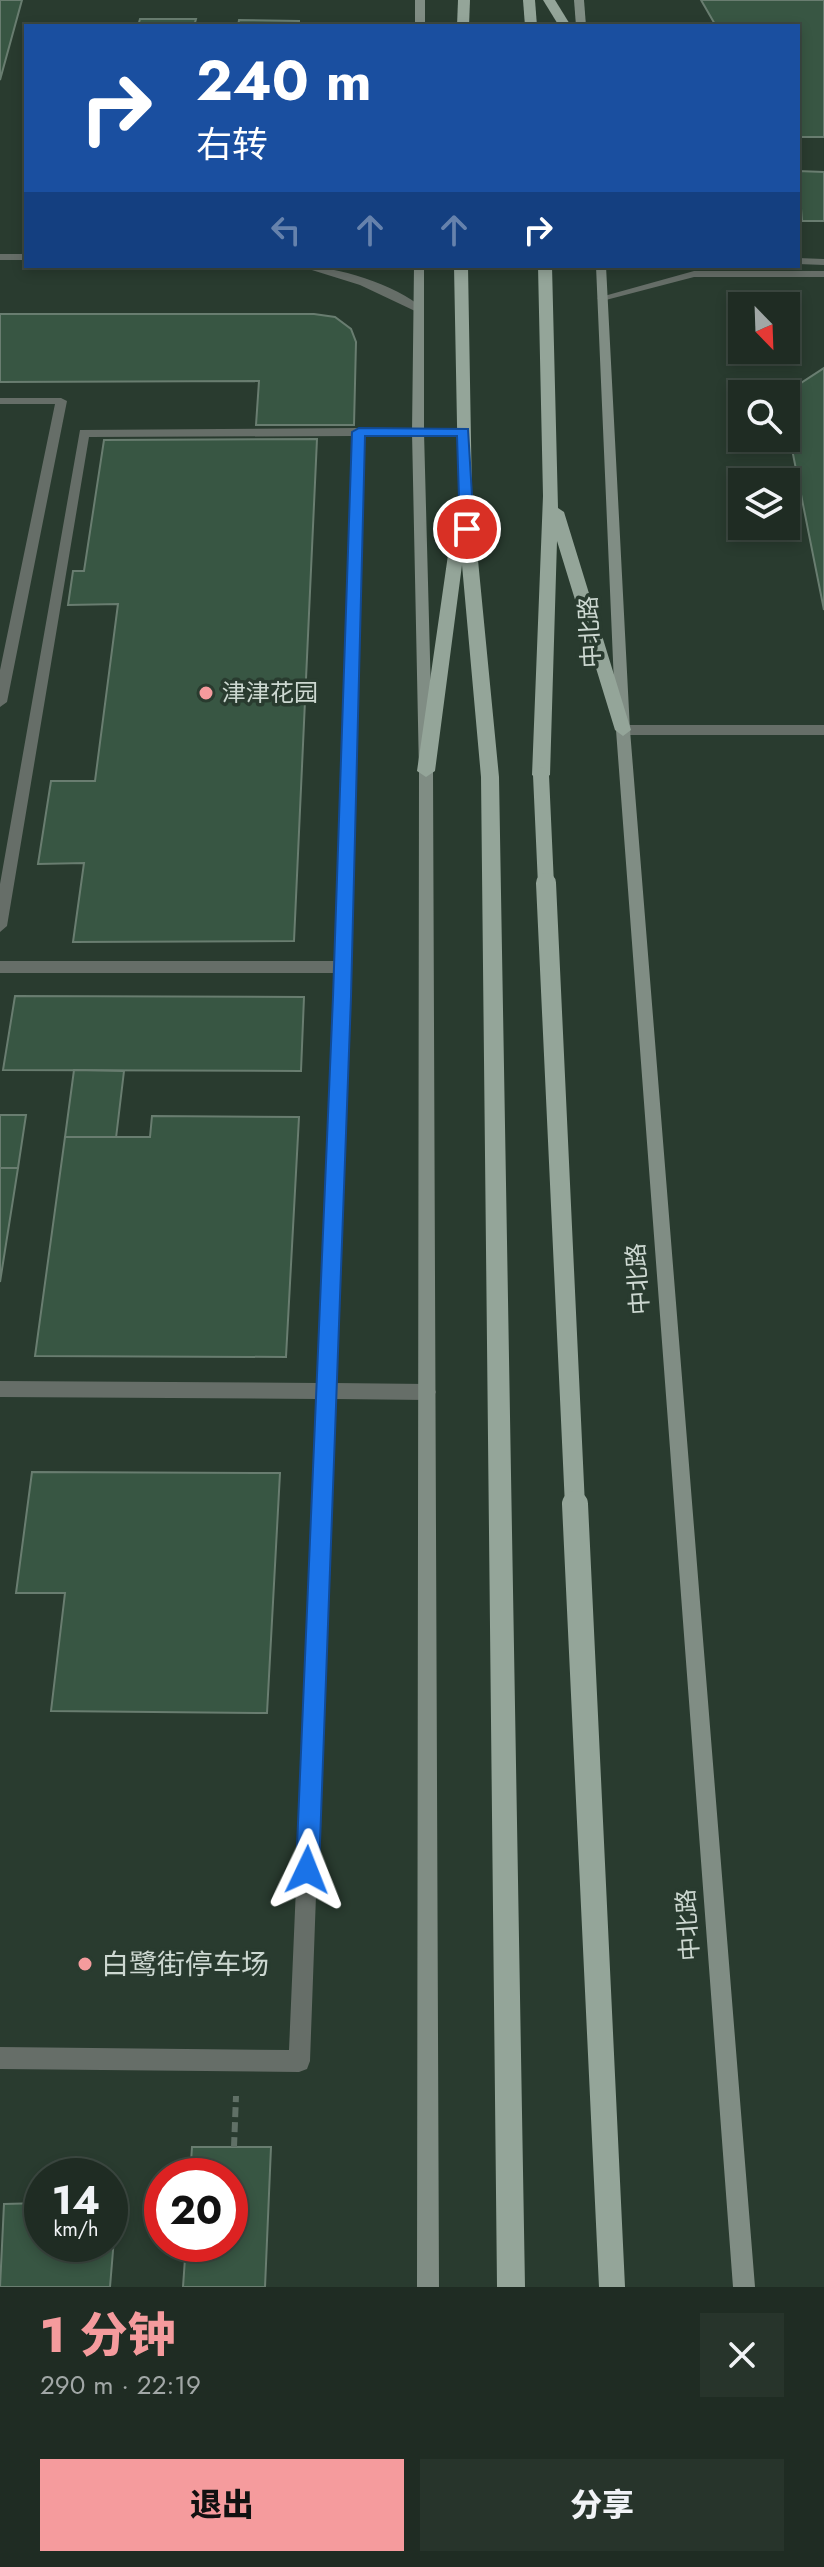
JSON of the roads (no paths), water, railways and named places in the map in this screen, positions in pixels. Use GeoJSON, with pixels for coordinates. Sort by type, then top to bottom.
{"type":"FeatureCollection","features":[{"type":"Feature","properties":{"kind":"main road"},"geometry":{"type":"LineString","coordinates":[[420,0],[420,24]]}},
{"type":"Feature","properties":{"kind":"main road"},"geometry":{"type":"LineString","coordinates":[[463,24],[464,0]]}},
{"type":"Feature","properties":{"kind":"main road"},"geometry":{"type":"LineString","coordinates":[[529,0],[531,24]]}},
{"type":"Feature","properties":{"kind":"main road"},"geometry":{"type":"LineString","coordinates":[[549,0],[564,24]]}},
{"type":"Feature","properties":{"kind":"main road"},"geometry":{"type":"LineString","coordinates":[[579,0],[581,24]]}},
{"type":"Feature","properties":{"kind":"main road"},"geometry":{"type":"LineString","coordinates":[[419,268],[418,432],[426,771],[428,2287]]}},
{"type":"Feature","properties":{"kind":"main road"},"geometry":{"type":"LineString","coordinates":[[461,268],[464,498],[490,777],[511,2287]]}},
{"type":"Feature","properties":{"kind":"main road","name":"中北路"},"geometry":{"type":"LineString","coordinates":[[545,268],[551,496],[541,775],[612,2287]]}},
{"type":"Feature","properties":{"kind":"main road","name":"中北路"},"geometry":{"type":"LineString","coordinates":[[601,268],[623,730],[744,2287]]}},
{"type":"Feature","properties":{"kind":"main road"},"geometry":{"type":"LineString","coordinates":[[551,496],[623,730]]}},
{"type":"Feature","properties":{"kind":"main road"},"geometry":{"type":"LineString","coordinates":[[426,771],[464,498]]}},
{"type":"Feature","properties":{"kind":"street"},"geometry":{"type":"LineString","coordinates":[[0,257],[24,257]]}},
{"type":"Feature","properties":{"kind":"street"},"geometry":{"type":"LineString","coordinates":[[800,261],[824,262]]}},
{"type":"Feature","properties":{"kind":"street"},"geometry":{"type":"LineString","coordinates":[[312,268],[365,281],[419,309]]}},
{"type":"Feature","properties":{"kind":"street"},"geometry":{"type":"LineString","coordinates":[[602,298],[694,274],[824,274]]}},
{"type":"Feature","properties":{"kind":"street"},"geometry":{"type":"LineString","coordinates":[[0,401],[61,401],[0,702]]}},
{"type":"Feature","properties":{"kind":"street"},"geometry":{"type":"LineString","coordinates":[[0,2058],[299,2061],[328,1391],[359,432]]}},
{"type":"Feature","properties":{"kind":"street"},"geometry":{"type":"LineString","coordinates":[[0,926],[84,433],[464,432]]}},
{"type":"Feature","properties":{"kind":"street"},"geometry":{"type":"LineString","coordinates":[[623,730],[824,730]]}},
{"type":"Feature","properties":{"kind":"street"},"geometry":{"type":"LineString","coordinates":[[0,967],[343,967]]}},
{"type":"Feature","properties":{"kind":"street"},"geometry":{"type":"LineString","coordinates":[[0,1389],[427,1392]]}},
{"type":"Feature","properties":{"kind":"place","name":"津津花园"},"geometry":{"type":"Point","coordinates":[206,693]}},
{"type":"Feature","properties":{"kind":"place","name":"白鹭街停车场"},"geometry":{"type":"Point","coordinates":[85,1964]}}]}
